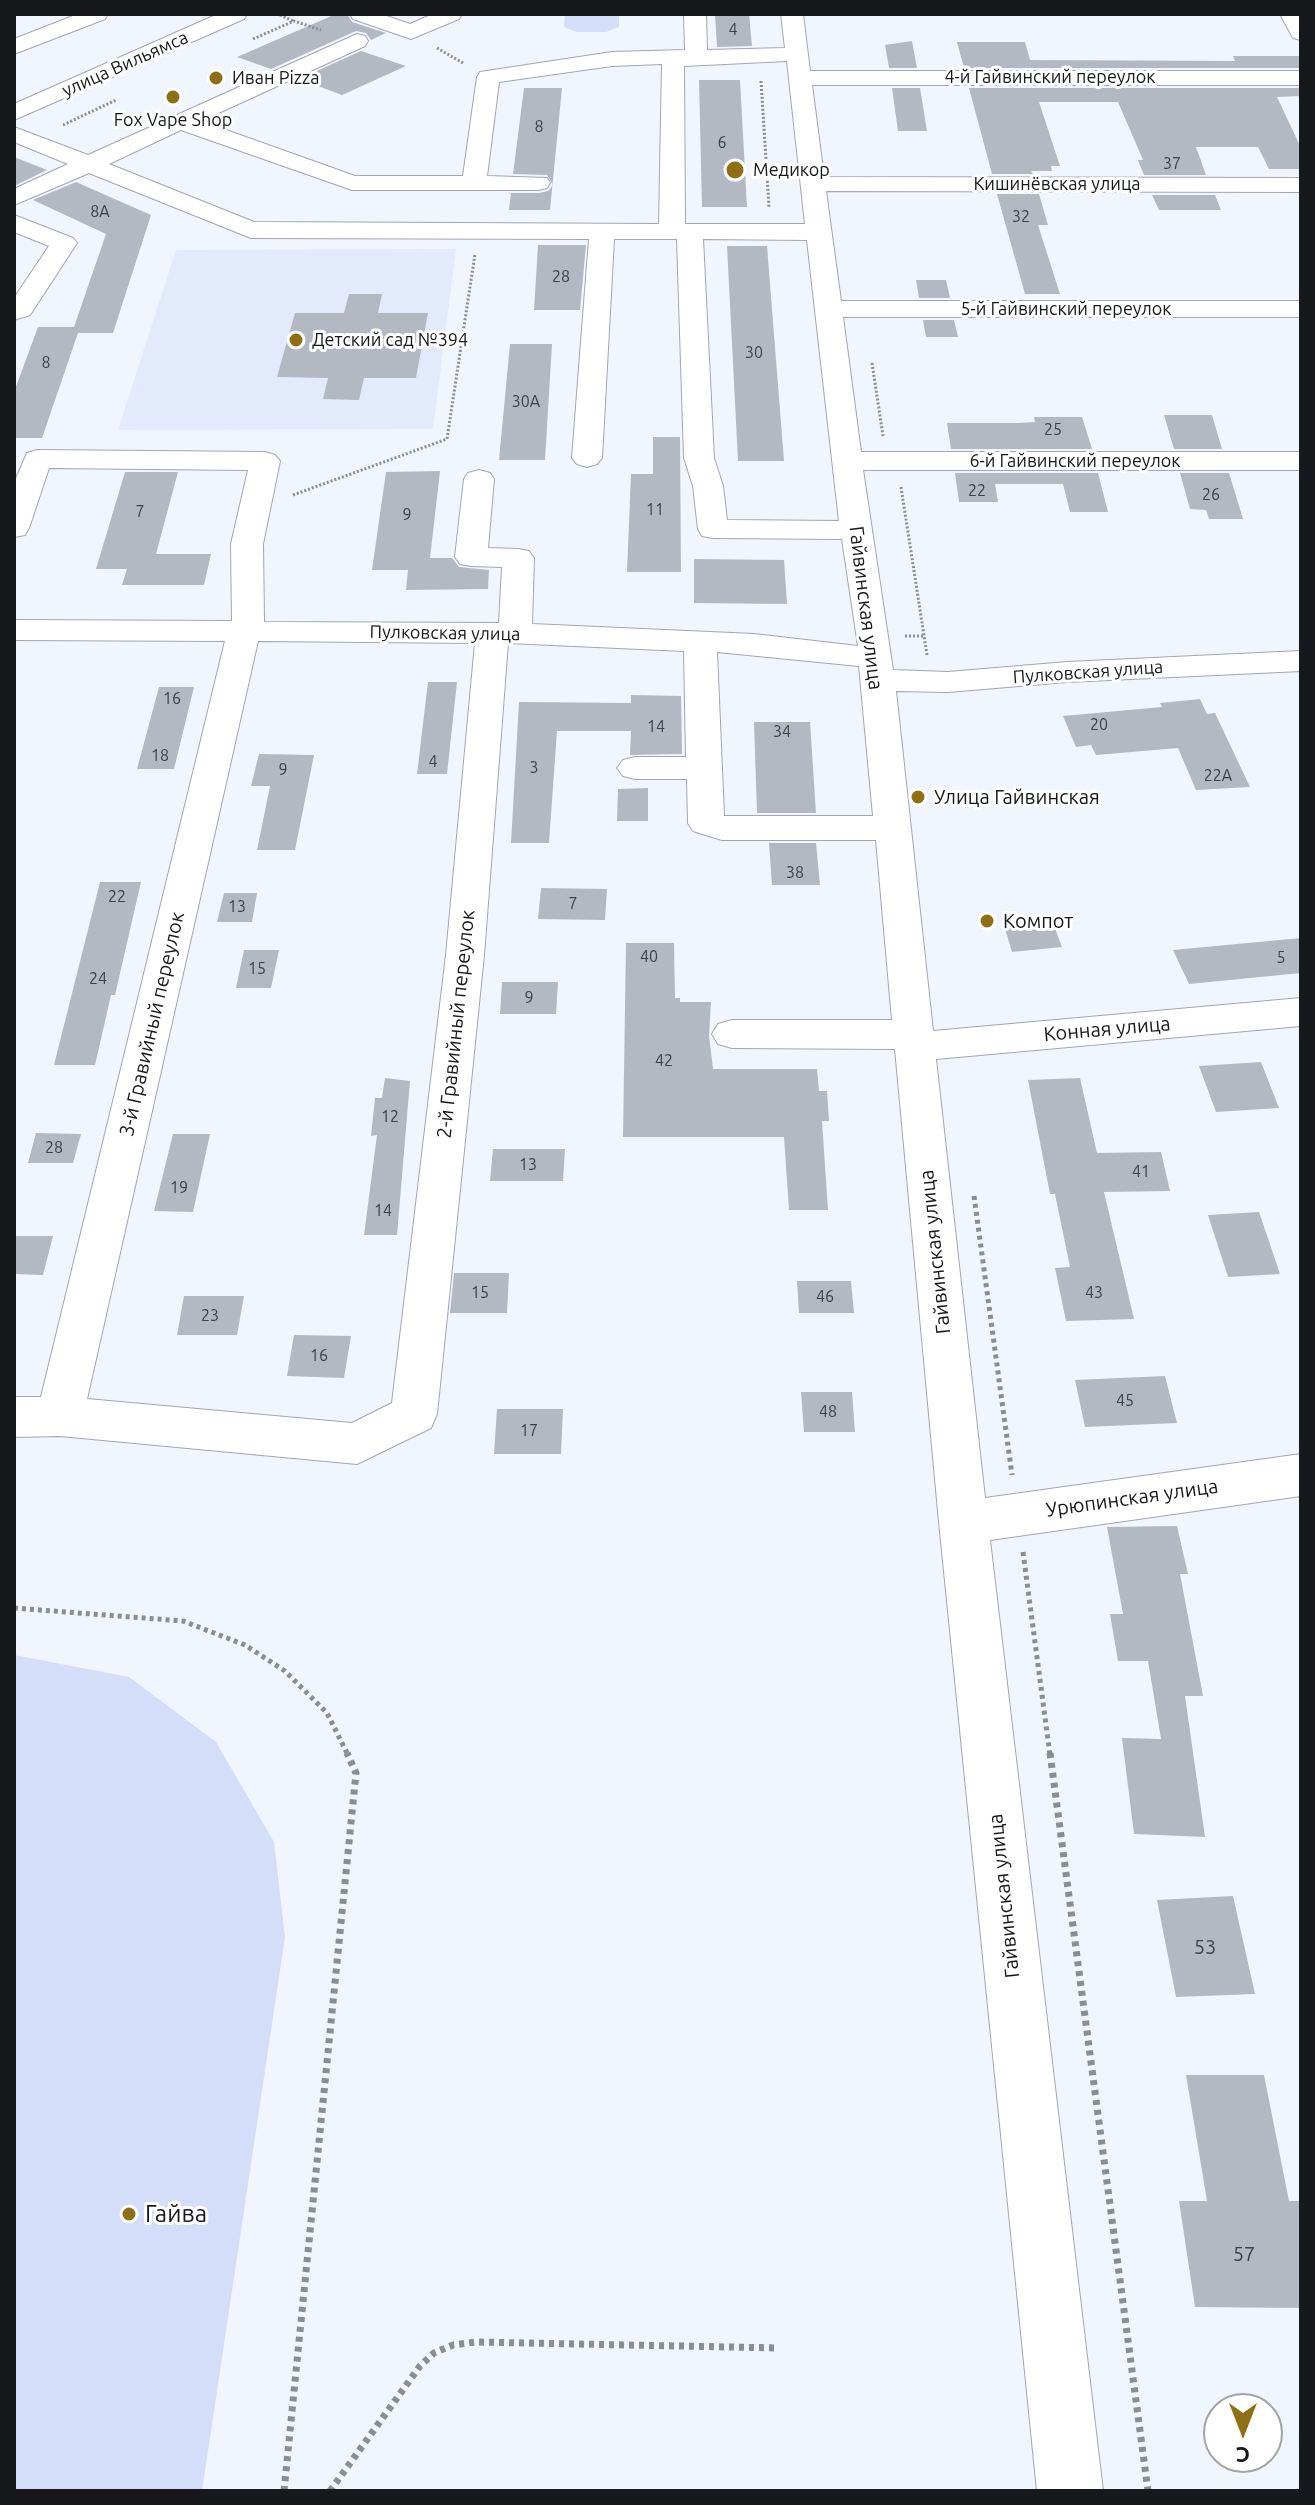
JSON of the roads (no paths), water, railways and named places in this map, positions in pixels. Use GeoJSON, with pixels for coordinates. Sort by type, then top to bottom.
{"type":"FeatureCollection","features":[{"type":"Feature","properties":{"kind":"street"},"geometry":{"type":"LineString","coordinates":[[14,47],[97,14]]}},
{"type":"Feature","properties":{"kind":"street","name":"улица Вильямса"},"geometry":{"type":"LineString","coordinates":[[14,113],[235,14]]}},
{"type":"Feature","properties":{"kind":"street"},"geometry":{"type":"LineString","coordinates":[[361,14],[411,32],[451,14]]}},
{"type":"Feature","properties":{"kind":"street"},"geometry":{"type":"LineString","coordinates":[[695,14],[696,54],[673,62],[681,232],[699,458],[708,486],[713,529],[856,530]]}},
{"type":"Feature","properties":{"kind":"street"},"geometry":{"type":"LineString","coordinates":[[1291,14],[1301,33]]}},
{"type":"Feature","properties":{"kind":"street"},"geometry":{"type":"LineString","coordinates":[[14,198],[357,41]]}},
{"type":"Feature","properties":{"kind":"street","name":"4-й Гайвинский переулок"},"geometry":{"type":"LineString","coordinates":[[474,182],[488,77],[612,59],[787,50],[830,76],[1301,78]]}},
{"type":"Feature","properties":{"kind":"street","name":"Гайвинская улица"},"geometry":{"type":"LineString","coordinates":[[787,50],[818,232],[847,309],[868,461],[856,530],[875,669],[963,1522],[1070,2491]]}},
{"type":"Feature","properties":{"kind":"street"},"geometry":{"type":"LineString","coordinates":[[14,90],[45,100]]}},
{"type":"Feature","properties":{"kind":"street"},"geometry":{"type":"LineString","coordinates":[[181,122],[352,183],[538,183]]}},
{"type":"Feature","properties":{"kind":"street"},"geometry":{"type":"LineString","coordinates":[[22,138],[251,230],[818,232]]}},
{"type":"Feature","properties":{"kind":"street","name":"Кишинёвская улица"},"geometry":{"type":"LineString","coordinates":[[812,184],[1301,185]]}},
{"type":"Feature","properties":{"kind":"street"},"geometry":{"type":"LineString","coordinates":[[14,223],[64,243],[20,309],[14,312]]}},
{"type":"Feature","properties":{"kind":"street"},"geometry":{"type":"LineString","coordinates":[[587,458],[602,231]]}},
{"type":"Feature","properties":{"kind":"street","name":"5-й Гайвинский переулок"},"geometry":{"type":"LineString","coordinates":[[847,309],[1301,309]]}},
{"type":"Feature","properties":{"kind":"street","name":"3-й Гравийный переулок"},"geometry":{"type":"LineString","coordinates":[[14,528],[37,459],[265,461],[247,544],[250,616],[60,1416]]}},
{"type":"Feature","properties":{"kind":"street","name":"6-й Гайвинский переулок"},"geometry":{"type":"LineString","coordinates":[[868,461],[1301,461]]}},
{"type":"Feature","properties":{"kind":"street","name":"2-й Гравийный переулок"},"geometry":{"type":"LineString","coordinates":[[60,1416],[357,1444],[414,1414],[503,633],[518,558],[471,557],[479,479]]}},
{"type":"Feature","properties":{"kind":"street","name":"Пулковская улица"},"geometry":{"type":"LineString","coordinates":[[14,630],[503,633],[700,641],[948,682],[1067,672],[1301,661]]}},
{"type":"Feature","properties":{"kind":"street"},"geometry":{"type":"LineString","coordinates":[[700,641],[704,817],[712,827],[891,828]]}},
{"type":"Feature","properties":{"kind":"street"},"geometry":{"type":"LineString","coordinates":[[635,768],[703,768]]}},
{"type":"Feature","properties":{"kind":"street","name":"Конная улица"},"geometry":{"type":"LineString","coordinates":[[732,1034],[913,1041],[1301,1012]]}},
{"type":"Feature","properties":{"kind":"street"},"geometry":{"type":"LineString","coordinates":[[14,1417],[60,1416]]}},
{"type":"Feature","properties":{"kind":"street","name":"Урюпинская улица"},"geometry":{"type":"LineString","coordinates":[[963,1522],[1301,1475]]}},
{"type":"Feature","properties":{"kind":"place","name":"Иван Pizza"},"geometry":{"type":"Point","coordinates":[216,78]}},
{"type":"Feature","properties":{"kind":"place","name":"Fox Vape Shop"},"geometry":{"type":"Point","coordinates":[173,97]}},
{"type":"Feature","properties":{"kind":"place","name":"Медикор"},"geometry":{"type":"Point","coordinates":[735,170]}},
{"type":"Feature","properties":{"kind":"place","name":"Детский сад №394"},"geometry":{"type":"Point","coordinates":[296,340]}},
{"type":"Feature","properties":{"kind":"place","name":"Улица Гайвинская"},"geometry":{"type":"Point","coordinates":[918,797]}},
{"type":"Feature","properties":{"kind":"place","name":"Компот"},"geometry":{"type":"Point","coordinates":[987,921]}},
{"type":"Feature","properties":{"kind":"place","name":"Гайва"},"geometry":{"type":"Point","coordinates":[129,2214]}}]}
